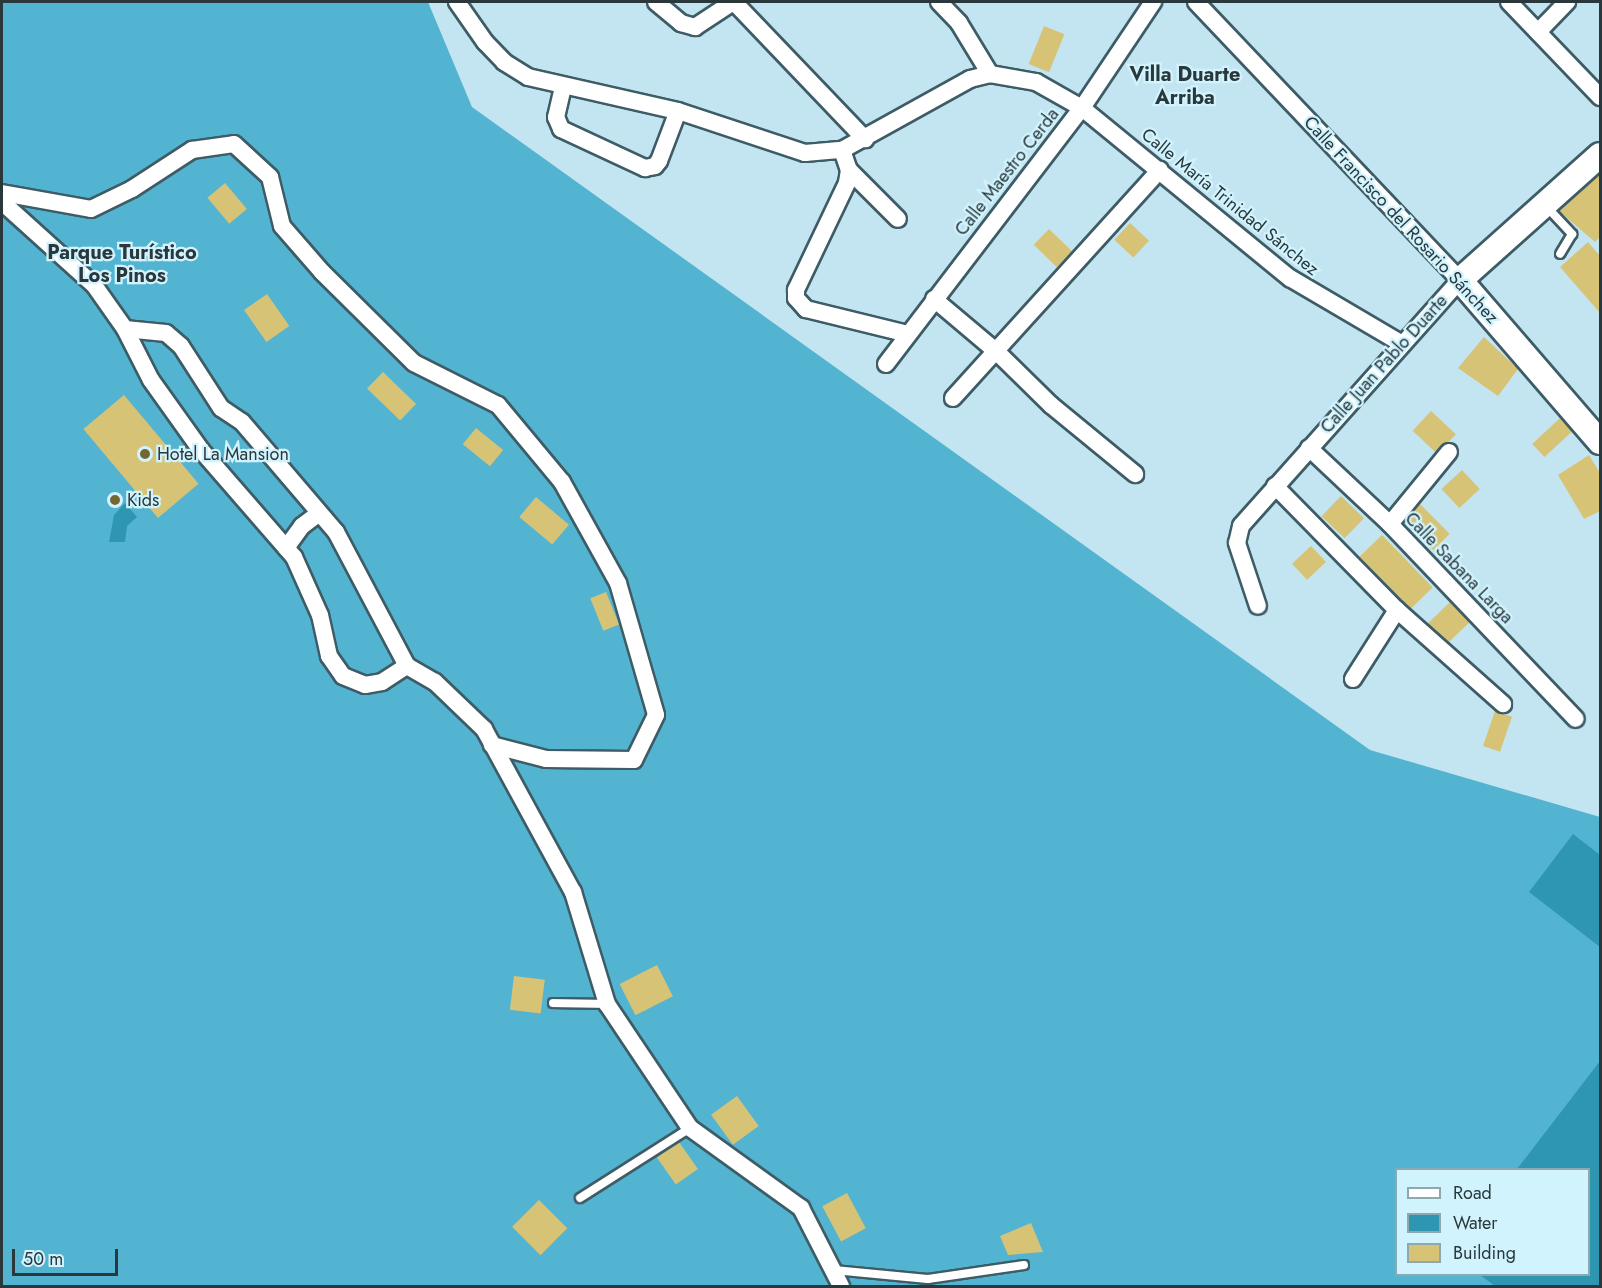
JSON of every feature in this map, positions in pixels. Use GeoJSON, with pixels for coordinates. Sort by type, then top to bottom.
{"type":"FeatureCollection","features":[{"type":"Feature","properties":{"kind":"street"},"geometry":{"type":"LineString","coordinates":[[656,2],[681,23],[695,27],[734,2],[865,139]]}},
{"type":"Feature","properties":{"kind":"street"},"geometry":{"type":"LineString","coordinates":[[939,2],[959,23],[990,74]]}},
{"type":"Feature","properties":{"kind":"street","name":"Calle Maestro Cerda"},"geometry":{"type":"LineString","coordinates":[[886,364],[1082,108],[1153,2]]}},
{"type":"Feature","properties":{"kind":"street","name":"Calle Francisco del Rosario Sánchez"},"geometry":{"type":"LineString","coordinates":[[1196,2],[1460,280],[1600,442]]}},
{"type":"Feature","properties":{"kind":"street"},"geometry":{"type":"LineString","coordinates":[[1509,2],[1600,97]]}},
{"type":"Feature","properties":{"kind":"street"},"geometry":{"type":"LineString","coordinates":[[1538,32],[1568,2]]}},
{"type":"Feature","properties":{"kind":"street","name":"Calle María Trinidad Sánchez"},"geometry":{"type":"LineString","coordinates":[[463,5],[504,62],[528,77],[563,87],[678,111],[804,153],[842,150],[865,139],[952,87],[990,74],[1036,82],[1082,108],[1290,278],[1402,344]]}},
{"type":"Feature","properties":{"kind":"street"},"geometry":{"type":"LineString","coordinates":[[563,87],[555,117],[561,129],[645,168],[655,166],[659,161],[678,111]]}},
{"type":"Feature","properties":{"kind":"street"},"geometry":{"type":"LineString","coordinates":[[2,193],[91,209],[132,189],[192,150],[234,144],[270,177],[282,226],[322,272],[414,363],[498,405],[562,482],[618,583],[656,715],[634,760],[546,759],[492,745]]}},
{"type":"Feature","properties":{"kind":"street"},"geometry":{"type":"LineString","coordinates":[[842,150],[849,170],[898,219]]}},
{"type":"Feature","properties":{"kind":"street","name":"Calle Juan Pablo Duarte"},"geometry":{"type":"LineString","coordinates":[[1258,606],[1237,534],[1275,486],[1460,280],[1600,155]]}},
{"type":"Feature","properties":{"kind":"street"},"geometry":{"type":"LineString","coordinates":[[849,170],[843,195],[796,290],[796,298],[806,309],[908,334]]}},
{"type":"Feature","properties":{"kind":"street"},"geometry":{"type":"LineString","coordinates":[[953,398],[1160,170]]}},
{"type":"Feature","properties":{"kind":"street"},"geometry":{"type":"LineString","coordinates":[[2,202],[94,285],[125,329],[151,380],[201,450],[294,557],[320,615],[329,656],[343,676],[365,685],[382,682],[407,666]]}},
{"type":"Feature","properties":{"kind":"street"},"geometry":{"type":"LineString","coordinates":[[934,299],[997,352],[1051,405],[1135,474]]}},
{"type":"Feature","properties":{"kind":"street"},"geometry":{"type":"LineString","coordinates":[[125,329],[166,333],[181,346],[221,408],[242,422],[336,532],[407,666],[435,682],[484,729],[573,892],[607,1004],[690,1128],[801,1208],[841,1287]]}},
{"type":"Feature","properties":{"kind":"street","name":"Calle Sabana Larga"},"geometry":{"type":"LineString","coordinates":[[1309,448],[1390,524],[1576,719]]}},
{"type":"Feature","properties":{"kind":"street"},"geometry":{"type":"LineString","coordinates":[[1390,524],[1449,452]]}},
{"type":"Feature","properties":{"kind":"street"},"geometry":{"type":"LineString","coordinates":[[1275,486],[1396,610],[1503,704]]}},
{"type":"Feature","properties":{"kind":"street"},"geometry":{"type":"LineString","coordinates":[[286,548],[302,526],[319,513]]}},
{"type":"Feature","properties":{"kind":"street"},"geometry":{"type":"LineString","coordinates":[[1353,679],[1396,610]]}},
{"type":"Feature","properties":{"kind":"lane"},"geometry":{"type":"LineString","coordinates":[[1545,205],[1572,234],[1560,254]]}},
{"type":"Feature","properties":{"kind":"lane"},"geometry":{"type":"LineString","coordinates":[[553,1003],[607,1004]]}},
{"type":"Feature","properties":{"kind":"lane"},"geometry":{"type":"LineString","coordinates":[[580,1198],[690,1128]]}},
{"type":"Feature","properties":{"kind":"lane"},"geometry":{"type":"LineString","coordinates":[[832,1269],[928,1279],[1024,1264]]}},
{"type":"Feature","properties":{"kind":"shaded area"},"geometry":{"type":"Polygon","coordinates":[[[2,2],[428,2],[472,107],[1370,750],[1600,817],[1600,1286],[2,1286],[2,2]]]}},
{"type":"Feature","properties":{"kind":"water"},"geometry":{"type":"Polygon","coordinates":[[[125,503],[137,517],[127,526],[125,542],[109,542],[114,515],[125,503]]]}},
{"type":"Feature","properties":{"kind":"water"},"geometry":{"type":"Polygon","coordinates":[[[1573,834],[1600,855],[1600,947],[1529,892],[1573,834]]]}},
{"type":"Feature","properties":{"kind":"water"},"geometry":{"type":"Polygon","coordinates":[[[1600,1061],[1600,1286],[1495,1286],[1481,1276],[1590,1276],[1590,1168],[1518,1168],[1600,1061]]]}},
{"type":"Feature","properties":{"kind":"building"},"geometry":{"type":"Polygon","coordinates":[[[1044,26],[1064,34],[1049,72],[1029,64],[1044,26]]]}},
{"type":"Feature","properties":{"kind":"building"},"geometry":{"type":"Polygon","coordinates":[[[1600,174],[1600,237],[1595,242],[1559,211],[1600,174]]]}},
{"type":"Feature","properties":{"kind":"building"},"geometry":{"type":"Polygon","coordinates":[[[225,183],[247,209],[229,224],[207,198],[225,183]]]}},
{"type":"Feature","properties":{"kind":"building"},"geometry":{"type":"Polygon","coordinates":[[[1130,223],[1149,241],[1133,258],[1114,240],[1130,223]]]}},
{"type":"Feature","properties":{"kind":"building"},"geometry":{"type":"Polygon","coordinates":[[[1049,229],[1072,251],[1057,267],[1034,245],[1049,229]]]}},
{"type":"Feature","properties":{"kind":"building"},"geometry":{"type":"Polygon","coordinates":[[[1588,242],[1600,256],[1600,313],[1560,267],[1588,242]]]}},
{"type":"Feature","properties":{"kind":"building"},"geometry":{"type":"Polygon","coordinates":[[[267,294],[289,326],[266,342],[244,310],[267,294]]]}},
{"type":"Feature","properties":{"kind":"building"},"geometry":{"type":"Polygon","coordinates":[[[1484,337],[1518,369],[1498,396],[1458,368],[1484,337]]]}},
{"type":"Feature","properties":{"kind":"building"},"geometry":{"type":"Polygon","coordinates":[[[383,372],[416,404],[400,420],[367,389],[383,372]]]}},
{"type":"Feature","properties":{"kind":"building"},"geometry":{"type":"Polygon","coordinates":[[[124,395],[199,484],[158,518],[83,429],[124,395]]]}},
{"type":"Feature","properties":{"kind":"building"},"geometry":{"type":"Polygon","coordinates":[[[1431,411],[1456,434],[1437,454],[1413,431],[1431,411]]]}},
{"type":"Feature","properties":{"kind":"building"},"geometry":{"type":"Polygon","coordinates":[[[1560,418],[1572,431],[1544,457],[1532,444],[1560,418]]]}},
{"type":"Feature","properties":{"kind":"building"},"geometry":{"type":"Polygon","coordinates":[[[476,428],[503,450],[490,466],[463,444],[476,428]]]}},
{"type":"Feature","properties":{"kind":"building"},"geometry":{"type":"Polygon","coordinates":[[[1589,455],[1600,473],[1600,511],[1584,519],[1558,475],[1589,455]]]}},
{"type":"Feature","properties":{"kind":"building"},"geometry":{"type":"Polygon","coordinates":[[[1462,470],[1480,489],[1459,508],[1442,489],[1462,470]]]}},
{"type":"Feature","properties":{"kind":"building"},"geometry":{"type":"Polygon","coordinates":[[[1341,496],[1364,518],[1345,538],[1322,516],[1341,496]]]}},
{"type":"Feature","properties":{"kind":"building"},"geometry":{"type":"Polygon","coordinates":[[[536,497],[569,525],[552,545],[519,517],[536,497]]]}},
{"type":"Feature","properties":{"kind":"building"},"geometry":{"type":"Polygon","coordinates":[[[1420,504],[1450,534],[1433,550],[1404,520],[1420,504]]]}},
{"type":"Feature","properties":{"kind":"building"},"geometry":{"type":"Polygon","coordinates":[[[1382,535],[1433,588],[1410,609],[1360,557],[1382,535]]]}},
{"type":"Feature","properties":{"kind":"building"},"geometry":{"type":"Polygon","coordinates":[[[1311,546],[1326,562],[1307,580],[1292,564],[1311,546]]]}},
{"type":"Feature","properties":{"kind":"building"},"geometry":{"type":"Polygon","coordinates":[[[606,592],[619,624],[603,631],[590,598],[606,592]]]}},
{"type":"Feature","properties":{"kind":"building"},"geometry":{"type":"Polygon","coordinates":[[[1450,602],[1469,622],[1447,644],[1428,624],[1450,602]]]}},
{"type":"Feature","properties":{"kind":"building"},"geometry":{"type":"Polygon","coordinates":[[[1495,711],[1512,717],[1500,752],[1483,746],[1495,711]]]}},
{"type":"Feature","properties":{"kind":"building"},"geometry":{"type":"Polygon","coordinates":[[[657,965],[673,996],[635,1015],[620,984],[657,965]]]}},
{"type":"Feature","properties":{"kind":"building"},"geometry":{"type":"Polygon","coordinates":[[[514,976],[545,980],[541,1014],[510,1010],[514,976]]]}},
{"type":"Feature","properties":{"kind":"building"},"geometry":{"type":"Polygon","coordinates":[[[737,1096],[759,1126],[733,1145],[711,1115],[737,1096]]]}},
{"type":"Feature","properties":{"kind":"building"},"geometry":{"type":"Polygon","coordinates":[[[679,1142],[698,1169],[676,1185],[657,1157],[679,1142]]]}},
{"type":"Feature","properties":{"kind":"building"},"geometry":{"type":"Polygon","coordinates":[[[847,1193],[866,1228],[841,1241],[822,1206],[847,1193]]]}},
{"type":"Feature","properties":{"kind":"building"},"geometry":{"type":"Polygon","coordinates":[[[539,1200],[567,1228],[540,1255],[512,1227],[539,1200]]]}},
{"type":"Feature","properties":{"kind":"building"},"geometry":{"type":"Polygon","coordinates":[[[1031,1223],[1043,1252],[1008,1255],[1000,1236],[1031,1223]]]}},
{"type":"Feature","properties":{"kind":"place","name":"Hotel La Mansion"},"geometry":{"type":"Point","coordinates":[145,454]}},
{"type":"Feature","properties":{"kind":"place","name":"Kids"},"geometry":{"type":"Point","coordinates":[115,500]}},
{"type":"Feature","properties":{"kind":"district","name":"Villa Duarte Arriba"},"geometry":{"type":"Point","coordinates":[1185,86]}},
{"type":"Feature","properties":{"kind":"district","name":"Parque Turístico Los Pinos"},"geometry":{"type":"Point","coordinates":[122,264]}}]}
